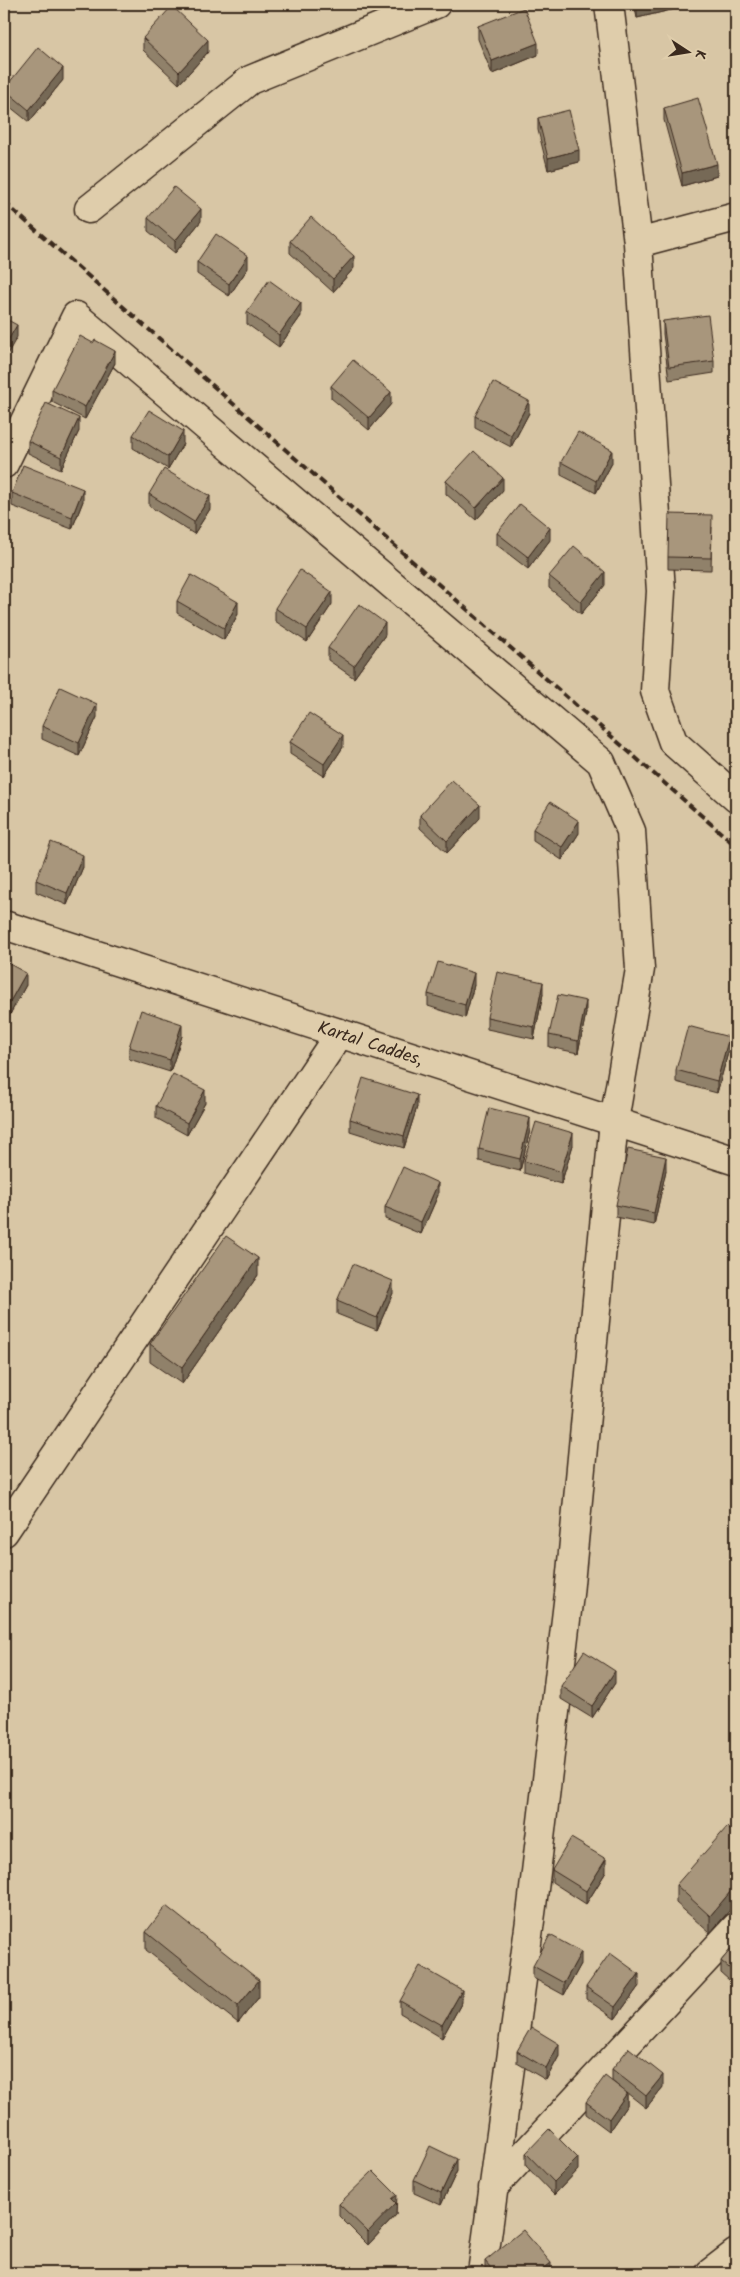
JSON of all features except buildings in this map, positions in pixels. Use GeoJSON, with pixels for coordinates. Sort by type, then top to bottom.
{"type":"FeatureCollection","features":[{"type":"Feature","properties":{"kind":"street"},"geometry":{"type":"LineString","coordinates":[[89,209],[250,80],[436,4]]}},
{"type":"Feature","properties":{"kind":"street"},"geometry":{"type":"LineString","coordinates":[[609,4],[638,243],[661,591],[655,691],[673,742],[736,798]]}},
{"type":"Feature","properties":{"kind":"street"},"geometry":{"type":"LineString","coordinates":[[638,243],[736,218]]}},
{"type":"Feature","properties":{"kind":"street"},"geometry":{"type":"LineString","coordinates":[[4,464],[76,316],[601,762],[631,831],[640,969],[614,1121],[569,1594],[532,1906],[482,2273]]}},
{"type":"Feature","properties":{"kind":"street","name":"Kartal Caddes,"},"geometry":{"type":"LineString","coordinates":[[4,925],[736,1161]]}},
{"type":"Feature","properties":{"kind":"street"},"geometry":{"type":"LineString","coordinates":[[4,1532],[340,1033]]}},
{"type":"Feature","properties":{"kind":"street"},"geometry":{"type":"LineString","coordinates":[[493,2188],[736,1927]]}},
{"type":"Feature","properties":{"kind":"street"},"geometry":{"type":"LineString","coordinates":[[710,2273],[736,2253]]}},
{"type":"Feature","properties":{"kind":"railway"},"geometry":{"type":"LineString","coordinates":[[4,202],[736,846]]}}]}
